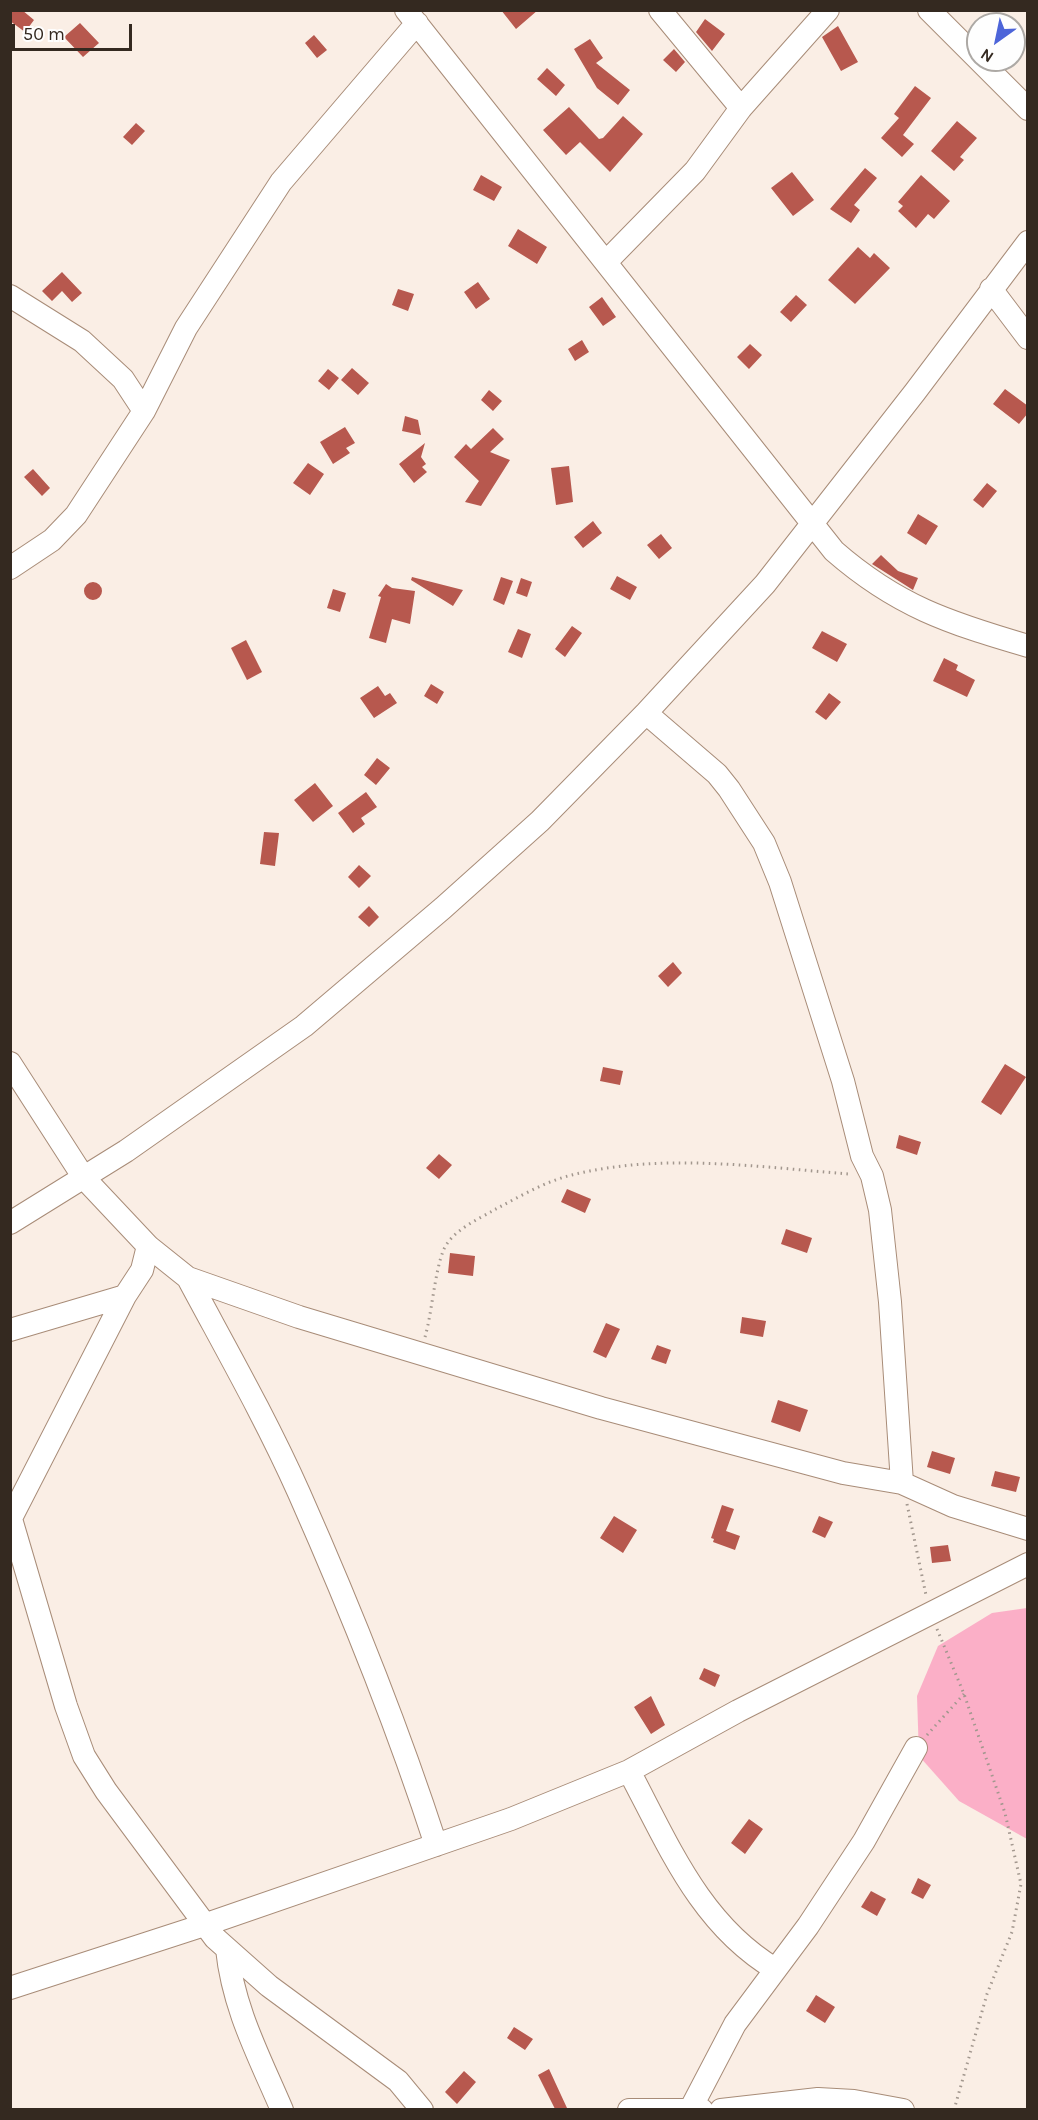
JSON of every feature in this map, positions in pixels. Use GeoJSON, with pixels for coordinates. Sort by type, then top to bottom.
{"type":"FeatureCollection","features":[{"type":"Feature","properties":{"kind":"street"},"geometry":{"type":"LineString","coordinates":[[660,10],[741,108]]}},
{"type":"Feature","properties":{"kind":"street"},"geometry":{"type":"LineString","coordinates":[[606,262],[695,171],[741,108],[828,10]]}},
{"type":"Feature","properties":{"kind":"street"},"geometry":{"type":"LineString","coordinates":[[929,10],[1028,109]]}},
{"type":"Feature","properties":{"kind":"street"},"geometry":{"type":"LineString","coordinates":[[10,568],[52,540],[76,515],[144,411],[186,328],[280,182],[412,17],[834,551],[901,599],[953,624],[1028,646]]}},
{"type":"Feature","properties":{"kind":"street"},"geometry":{"type":"LineString","coordinates":[[10,1222],[84,1178],[304,1026],[443,908],[540,821],[646,714],[765,584],[1028,242]]}},
{"type":"Feature","properties":{"kind":"street"},"geometry":{"type":"LineString","coordinates":[[992,289],[1028,338]]}},
{"type":"Feature","properties":{"kind":"street"},"geometry":{"type":"LineString","coordinates":[[10,296],[82,341],[123,379],[144,411]]}},
{"type":"Feature","properties":{"kind":"street"},"geometry":{"type":"LineString","coordinates":[[646,714],[717,774],[741,805],[764,843],[780,882],[843,1081],[862,1156],[872,1176],[880,1210],[890,1302],[902,1483]]}},
{"type":"Feature","properties":{"kind":"street"},"geometry":{"type":"LineString","coordinates":[[10,1063],[84,1178],[148,1246],[188,1278],[299,1317],[612,1411],[843,1473],[902,1483],[953,1506],[1028,1529]]}},
{"type":"Feature","properties":{"kind":"street"},"geometry":{"type":"LineString","coordinates":[[148,1246],[142,1270],[125,1296],[11,1519],[66,1706],[84,1756],[106,1791],[204,1925],[227,1949],[298,2009],[398,2081],[422,2109]]}},
{"type":"Feature","properties":{"kind":"street"},"geometry":{"type":"LineString","coordinates":[[188,1278],[298,1491],[370,1661],[407,1756],[436,1845]]}},
{"type":"Feature","properties":{"kind":"street"},"geometry":{"type":"LineString","coordinates":[[10,1330],[125,1296]]}},
{"type":"Feature","properties":{"kind":"street"},"geometry":{"type":"LineString","coordinates":[[10,1988],[204,1925],[511,1819],[629,1771],[930,1612],[1028,1564]]}},
{"type":"Feature","properties":{"kind":"street"},"geometry":{"type":"LineString","coordinates":[[690,2109],[735,2024],[808,1926],[864,1841],[916,1748]]}},
{"type":"Feature","properties":{"kind":"street"},"geometry":{"type":"LineString","coordinates":[[629,1771],[702,1904],[743,1948],[775,1969]]}},
{"type":"Feature","properties":{"kind":"street"},"geometry":{"type":"LineString","coordinates":[[227,1949],[230,1982],[239,2013],[282,2109]]}},
{"type":"Feature","properties":{"kind":"street"},"geometry":{"type":"LineString","coordinates":[[721,2109],[818,2099],[854,2101],[903,2109]]}},
{"type":"Feature","properties":{"kind":"street"},"geometry":{"type":"LineString","coordinates":[[629,2109],[702,2109]]}},
{"type":"Feature","properties":{"kind":"path"},"geometry":{"type":"LineString","coordinates":[[420,1353],[444,1248],[468,1225],[551,1182],[603,1170],[667,1164],[737,1166],[872,1176]]}},
{"type":"Feature","properties":{"kind":"path"},"geometry":{"type":"LineString","coordinates":[[902,1483],[930,1612],[964,1694],[1005,1813],[1021,1884],[1012,1932],[987,1994],[954,2109]]}},
{"type":"Feature","properties":{"kind":"path"},"geometry":{"type":"LineString","coordinates":[[916,1748],[964,1694]]}},
{"type":"Feature","properties":{"kind":"shaded area"},"geometry":{"type":"Polygon","coordinates":[[[1027,1608],[1027,1839],[959,1801],[919,1756],[917,1696],[938,1646],[992,1613],[1027,1608]]]}},
{"type":"Feature","properties":{"kind":"building"},"geometry":{"type":"Polygon","coordinates":[[[10,10],[22,10],[34,20],[25,32],[10,21],[10,10]]]}},
{"type":"Feature","properties":{"kind":"building"},"geometry":{"type":"Polygon","coordinates":[[[501,10],[538,10],[516,29],[501,10]]]}},
{"type":"Feature","properties":{"kind":"building"},"geometry":{"type":"Polygon","coordinates":[[[705,19],[725,34],[712,51],[696,32],[705,19]]]}},
{"type":"Feature","properties":{"kind":"building"},"geometry":{"type":"Polygon","coordinates":[[[80,23],[99,43],[83,57],[64,37],[80,23]]]}},
{"type":"Feature","properties":{"kind":"building"},"geometry":{"type":"Polygon","coordinates":[[[838,26],[858,62],[841,71],[822,37],[838,26]]]}},
{"type":"Feature","properties":{"kind":"building"},"geometry":{"type":"Polygon","coordinates":[[[314,35],[327,50],[317,58],[305,43],[314,35]]]}},
{"type":"Feature","properties":{"kind":"building"},"geometry":{"type":"Polygon","coordinates":[[[590,39],[603,58],[596,63],[630,90],[618,105],[597,88],[574,49],[590,39]]]}},
{"type":"Feature","properties":{"kind":"building"},"geometry":{"type":"Polygon","coordinates":[[[674,49],[685,62],[676,72],[663,60],[674,49]]]}},
{"type":"Feature","properties":{"kind":"building"},"geometry":{"type":"Polygon","coordinates":[[[547,68],[565,85],[556,96],[537,79],[547,68]]]}},
{"type":"Feature","properties":{"kind":"building"},"geometry":{"type":"Polygon","coordinates":[[[915,86],[931,98],[903,135],[914,144],[902,157],[881,138],[899,118],[894,114],[915,86]]]}},
{"type":"Feature","properties":{"kind":"building"},"geometry":{"type":"Polygon","coordinates":[[[569,107],[599,139],[603,138],[623,116],[643,134],[610,172],[580,142],[566,155],[543,130],[569,107]]]}},
{"type":"Feature","properties":{"kind":"building"},"geometry":{"type":"Polygon","coordinates":[[[957,121],[977,138],[960,157],[964,160],[954,171],[931,151],[957,121]]]}},
{"type":"Feature","properties":{"kind":"building"},"geometry":{"type":"Polygon","coordinates":[[[136,123],[145,131],[132,145],[123,137],[136,123]]]}},
{"type":"Feature","properties":{"kind":"building"},"geometry":{"type":"Polygon","coordinates":[[[865,168],[877,178],[854,205],[860,210],[851,223],[830,209],[865,168]]]}},
{"type":"Feature","properties":{"kind":"building"},"geometry":{"type":"Polygon","coordinates":[[[792,172],[814,200],[793,216],[771,188],[792,172]]]}},
{"type":"Feature","properties":{"kind":"building"},"geometry":{"type":"Polygon","coordinates":[[[481,175],[502,187],[494,201],[473,190],[481,175]]]}},
{"type":"Feature","properties":{"kind":"building"},"geometry":{"type":"Polygon","coordinates":[[[921,175],[950,201],[934,219],[928,214],[916,228],[898,211],[903,206],[898,202],[921,175]]]}},
{"type":"Feature","properties":{"kind":"building"},"geometry":{"type":"Polygon","coordinates":[[[518,229],[547,247],[537,264],[508,246],[518,229]]]}},
{"type":"Feature","properties":{"kind":"building"},"geometry":{"type":"Polygon","coordinates":[[[858,247],[870,258],[874,253],[890,268],[855,304],[828,280],[858,247]]]}},
{"type":"Feature","properties":{"kind":"building"},"geometry":{"type":"Polygon","coordinates":[[[62,272],[82,293],[72,302],[62,291],[52,301],[42,291],[62,272]]]}},
{"type":"Feature","properties":{"kind":"building"},"geometry":{"type":"Polygon","coordinates":[[[478,282],[490,299],[476,309],[464,292],[478,282]]]}},
{"type":"Feature","properties":{"kind":"building"},"geometry":{"type":"Polygon","coordinates":[[[398,289],[414,294],[408,311],[392,305],[398,289]]]}},
{"type":"Feature","properties":{"kind":"building"},"geometry":{"type":"Polygon","coordinates":[[[796,295],[807,305],[791,322],[780,312],[796,295]]]}},
{"type":"Feature","properties":{"kind":"building"},"geometry":{"type":"Polygon","coordinates":[[[602,297],[616,317],[603,326],[589,307],[602,297]]]}},
{"type":"Feature","properties":{"kind":"building"},"geometry":{"type":"Polygon","coordinates":[[[582,340],[589,352],[575,361],[568,349],[582,340]]]}},
{"type":"Feature","properties":{"kind":"building"},"geometry":{"type":"Polygon","coordinates":[[[750,344],[762,355],[749,369],[737,357],[750,344]]]}},
{"type":"Feature","properties":{"kind":"building"},"geometry":{"type":"Polygon","coordinates":[[[352,368],[369,383],[358,395],[341,380],[352,368]]]}},
{"type":"Feature","properties":{"kind":"building"},"geometry":{"type":"Polygon","coordinates":[[[328,369],[339,378],[329,390],[318,381],[328,369]]]}},
{"type":"Feature","properties":{"kind":"building"},"geometry":{"type":"Polygon","coordinates":[[[1005,389],[1028,406],[1028,413],[1019,424],[993,404],[1005,389]]]}},
{"type":"Feature","properties":{"kind":"building"},"geometry":{"type":"Polygon","coordinates":[[[489,390],[502,401],[493,411],[481,400],[489,390]]]}},
{"type":"Feature","properties":{"kind":"building"},"geometry":{"type":"Polygon","coordinates":[[[405,416],[418,420],[421,435],[402,431],[405,416]]]}},
{"type":"Feature","properties":{"kind":"building"},"geometry":{"type":"Polygon","coordinates":[[[345,427],[355,443],[346,448],[350,453],[333,464],[320,442],[345,427]]]}},
{"type":"Feature","properties":{"kind":"building"},"geometry":{"type":"Polygon","coordinates":[[[493,428],[504,439],[490,452],[510,460],[481,506],[465,502],[479,481],[454,457],[466,444],[471,449],[493,428]]]}},
{"type":"Feature","properties":{"kind":"building"},"geometry":{"type":"Polygon","coordinates":[[[425,443],[421,457],[426,464],[422,467],[427,472],[414,483],[399,464],[425,443]]]}},
{"type":"Feature","properties":{"kind":"building"},"geometry":{"type":"Polygon","coordinates":[[[308,463],[324,474],[310,495],[293,483],[308,463]]]}},
{"type":"Feature","properties":{"kind":"building"},"geometry":{"type":"Polygon","coordinates":[[[569,466],[573,502],[556,505],[551,468],[569,466]]]}},
{"type":"Feature","properties":{"kind":"building"},"geometry":{"type":"Polygon","coordinates":[[[33,469],[50,488],[42,496],[24,477],[33,469]]]}},
{"type":"Feature","properties":{"kind":"building"},"geometry":{"type":"Polygon","coordinates":[[[987,483],[997,491],[983,508],[973,500],[987,483]]]}},
{"type":"Feature","properties":{"kind":"building"},"geometry":{"type":"Polygon","coordinates":[[[918,514],[938,526],[926,545],[907,533],[918,514]]]}},
{"type":"Feature","properties":{"kind":"building"},"geometry":{"type":"Polygon","coordinates":[[[593,521],[602,533],[583,548],[574,537],[593,521]]]}},
{"type":"Feature","properties":{"kind":"building"},"geometry":{"type":"Polygon","coordinates":[[[661,534],[672,548],[659,559],[647,545],[661,534]]]}},
{"type":"Feature","properties":{"kind":"building"},"geometry":{"type":"Polygon","coordinates":[[[881,555],[898,571],[918,578],[913,590],[872,564],[881,555]]]}},
{"type":"Feature","properties":{"kind":"building"},"geometry":{"type":"Polygon","coordinates":[[[617,576],[637,587],[630,600],[610,589],[617,576]]]}},
{"type":"Feature","properties":{"kind":"building"},"geometry":{"type":"Polygon","coordinates":[[[412,577],[463,590],[453,606],[411,580],[412,577]]]}},
{"type":"Feature","properties":{"kind":"building"},"geometry":{"type":"Polygon","coordinates":[[[501,577],[513,581],[504,605],[493,600],[501,577]]]}},
{"type":"Feature","properties":{"kind":"building"},"geometry":{"type":"Polygon","coordinates":[[[521,578],[532,582],[527,597],[516,593],[521,578]]]}},
{"type":"Feature","properties":{"kind":"building"},"geometry":{"type":"Polygon","coordinates":[[[93,582],[99,585],[102,591],[99,597],[93,600],[87,597],[84,591],[87,585],[93,582]]]}},
{"type":"Feature","properties":{"kind":"building"},"geometry":{"type":"Polygon","coordinates":[[[386,584],[392,588],[415,591],[410,624],[392,619],[386,643],[369,638],[381,597],[378,596],[386,584]]]}},
{"type":"Feature","properties":{"kind":"building"},"geometry":{"type":"Polygon","coordinates":[[[333,589],[346,593],[340,612],[327,608],[333,589]]]}},
{"type":"Feature","properties":{"kind":"building"},"geometry":{"type":"Polygon","coordinates":[[[572,626],[582,633],[565,657],[555,649],[572,626]]]}},
{"type":"Feature","properties":{"kind":"building"},"geometry":{"type":"Polygon","coordinates":[[[518,629],[531,634],[522,658],[508,652],[518,629]]]}},
{"type":"Feature","properties":{"kind":"building"},"geometry":{"type":"Polygon","coordinates":[[[822,631],[847,644],[837,662],[812,648],[822,631]]]}},
{"type":"Feature","properties":{"kind":"building"},"geometry":{"type":"Polygon","coordinates":[[[246,640],[262,672],[247,680],[231,648],[246,640]]]}},
{"type":"Feature","properties":{"kind":"building"},"geometry":{"type":"Polygon","coordinates":[[[944,658],[958,665],[956,670],[975,680],[967,697],[933,681],[944,658]]]}},
{"type":"Feature","properties":{"kind":"building"},"geometry":{"type":"Polygon","coordinates":[[[431,684],[444,692],[437,704],[424,696],[431,684]]]}},
{"type":"Feature","properties":{"kind":"building"},"geometry":{"type":"Polygon","coordinates":[[[378,686],[385,696],[390,693],[397,703],[374,718],[360,698],[378,686]]]}},
{"type":"Feature","properties":{"kind":"building"},"geometry":{"type":"Polygon","coordinates":[[[829,693],[841,702],[826,720],[815,712],[829,693]]]}},
{"type":"Feature","properties":{"kind":"building"},"geometry":{"type":"Polygon","coordinates":[[[377,758],[390,768],[376,785],[364,775],[377,758]]]}},
{"type":"Feature","properties":{"kind":"building"},"geometry":{"type":"Polygon","coordinates":[[[315,783],[333,806],[313,822],[294,800],[315,783]]]}},
{"type":"Feature","properties":{"kind":"building"},"geometry":{"type":"Polygon","coordinates":[[[366,792],[377,807],[361,818],[365,824],[353,833],[338,813],[366,792]]]}},
{"type":"Feature","properties":{"kind":"building"},"geometry":{"type":"Polygon","coordinates":[[[264,832],[279,833],[275,866],[260,864],[264,832]]]}},
{"type":"Feature","properties":{"kind":"building"},"geometry":{"type":"Polygon","coordinates":[[[359,865],[371,876],[359,888],[348,877],[359,865]]]}},
{"type":"Feature","properties":{"kind":"building"},"geometry":{"type":"Polygon","coordinates":[[[369,906],[379,917],[369,927],[358,917],[369,906]]]}},
{"type":"Feature","properties":{"kind":"building"},"geometry":{"type":"Polygon","coordinates":[[[673,962],[682,973],[668,987],[658,976],[673,962]]]}},
{"type":"Feature","properties":{"kind":"building"},"geometry":{"type":"Polygon","coordinates":[[[1005,1064],[1026,1077],[1001,1115],[981,1102],[1005,1064]]]}},
{"type":"Feature","properties":{"kind":"building"},"geometry":{"type":"Polygon","coordinates":[[[603,1067],[623,1071],[620,1085],[600,1081],[603,1067]]]}},
{"type":"Feature","properties":{"kind":"building"},"geometry":{"type":"Polygon","coordinates":[[[899,1135],[921,1142],[917,1155],[896,1148],[899,1135]]]}},
{"type":"Feature","properties":{"kind":"building"},"geometry":{"type":"Polygon","coordinates":[[[439,1154],[452,1165],[439,1179],[426,1168],[439,1154]]]}},
{"type":"Feature","properties":{"kind":"building"},"geometry":{"type":"Polygon","coordinates":[[[567,1189],[591,1199],[585,1213],[561,1202],[567,1189]]]}},
{"type":"Feature","properties":{"kind":"building"},"geometry":{"type":"Polygon","coordinates":[[[786,1229],[812,1238],[807,1253],[781,1244],[786,1229]]]}},
{"type":"Feature","properties":{"kind":"building"},"geometry":{"type":"Polygon","coordinates":[[[450,1253],[475,1256],[473,1276],[448,1273],[450,1253]]]}},
{"type":"Feature","properties":{"kind":"building"},"geometry":{"type":"Polygon","coordinates":[[[742,1317],[766,1321],[763,1337],[740,1333],[742,1317]]]}},
{"type":"Feature","properties":{"kind":"building"},"geometry":{"type":"Polygon","coordinates":[[[606,1323],[620,1329],[606,1358],[593,1352],[606,1323]]]}},
{"type":"Feature","properties":{"kind":"building"},"geometry":{"type":"Polygon","coordinates":[[[657,1345],[671,1350],[666,1364],[651,1359],[657,1345]]]}},
{"type":"Feature","properties":{"kind":"building"},"geometry":{"type":"Polygon","coordinates":[[[778,1400],[808,1410],[800,1432],[771,1422],[778,1400]]]}},
{"type":"Feature","properties":{"kind":"building"},"geometry":{"type":"Polygon","coordinates":[[[932,1451],[955,1458],[950,1474],[927,1467],[932,1451]]]}},
{"type":"Feature","properties":{"kind":"building"},"geometry":{"type":"Polygon","coordinates":[[[995,1471],[1020,1477],[1016,1492],[991,1486],[995,1471]]]}},
{"type":"Feature","properties":{"kind":"building"},"geometry":{"type":"Polygon","coordinates":[[[722,1505],[734,1509],[726,1531],[740,1536],[735,1550],[713,1542],[714,1539],[711,1538],[722,1505]]]}},
{"type":"Feature","properties":{"kind":"building"},"geometry":{"type":"Polygon","coordinates":[[[614,1516],[637,1530],[623,1553],[600,1538],[614,1516]]]}},
{"type":"Feature","properties":{"kind":"building"},"geometry":{"type":"Polygon","coordinates":[[[819,1516],[833,1522],[825,1538],[812,1532],[819,1516]]]}},
{"type":"Feature","properties":{"kind":"building"},"geometry":{"type":"Polygon","coordinates":[[[948,1545],[951,1561],[932,1563],[930,1547],[948,1545]]]}},
{"type":"Feature","properties":{"kind":"building"},"geometry":{"type":"Polygon","coordinates":[[[704,1668],[720,1675],[715,1687],[699,1679],[704,1668]]]}},
{"type":"Feature","properties":{"kind":"building"},"geometry":{"type":"Polygon","coordinates":[[[651,1696],[665,1725],[651,1734],[634,1707],[651,1696]]]}},
{"type":"Feature","properties":{"kind":"building"},"geometry":{"type":"Polygon","coordinates":[[[749,1819],[763,1829],[745,1854],[731,1843],[749,1819]]]}},
{"type":"Feature","properties":{"kind":"building"},"geometry":{"type":"Polygon","coordinates":[[[918,1878],[931,1885],[923,1899],[911,1893],[918,1878]]]}},
{"type":"Feature","properties":{"kind":"building"},"geometry":{"type":"Polygon","coordinates":[[[871,1891],[886,1899],[877,1916],[861,1907],[871,1891]]]}},
{"type":"Feature","properties":{"kind":"building"},"geometry":{"type":"Polygon","coordinates":[[[816,1995],[835,2007],[825,2023],[806,2011],[816,1995]]]}},
{"type":"Feature","properties":{"kind":"building"},"geometry":{"type":"Polygon","coordinates":[[[514,2027],[533,2039],[525,2050],[507,2038],[514,2027]]]}},
{"type":"Feature","properties":{"kind":"building"},"geometry":{"type":"Polygon","coordinates":[[[549,2069],[567,2108],[555,2109],[538,2075],[549,2069]]]}},
{"type":"Feature","properties":{"kind":"building"},"geometry":{"type":"Polygon","coordinates":[[[464,2071],[476,2082],[457,2104],[445,2092],[464,2071]]]}}]}
